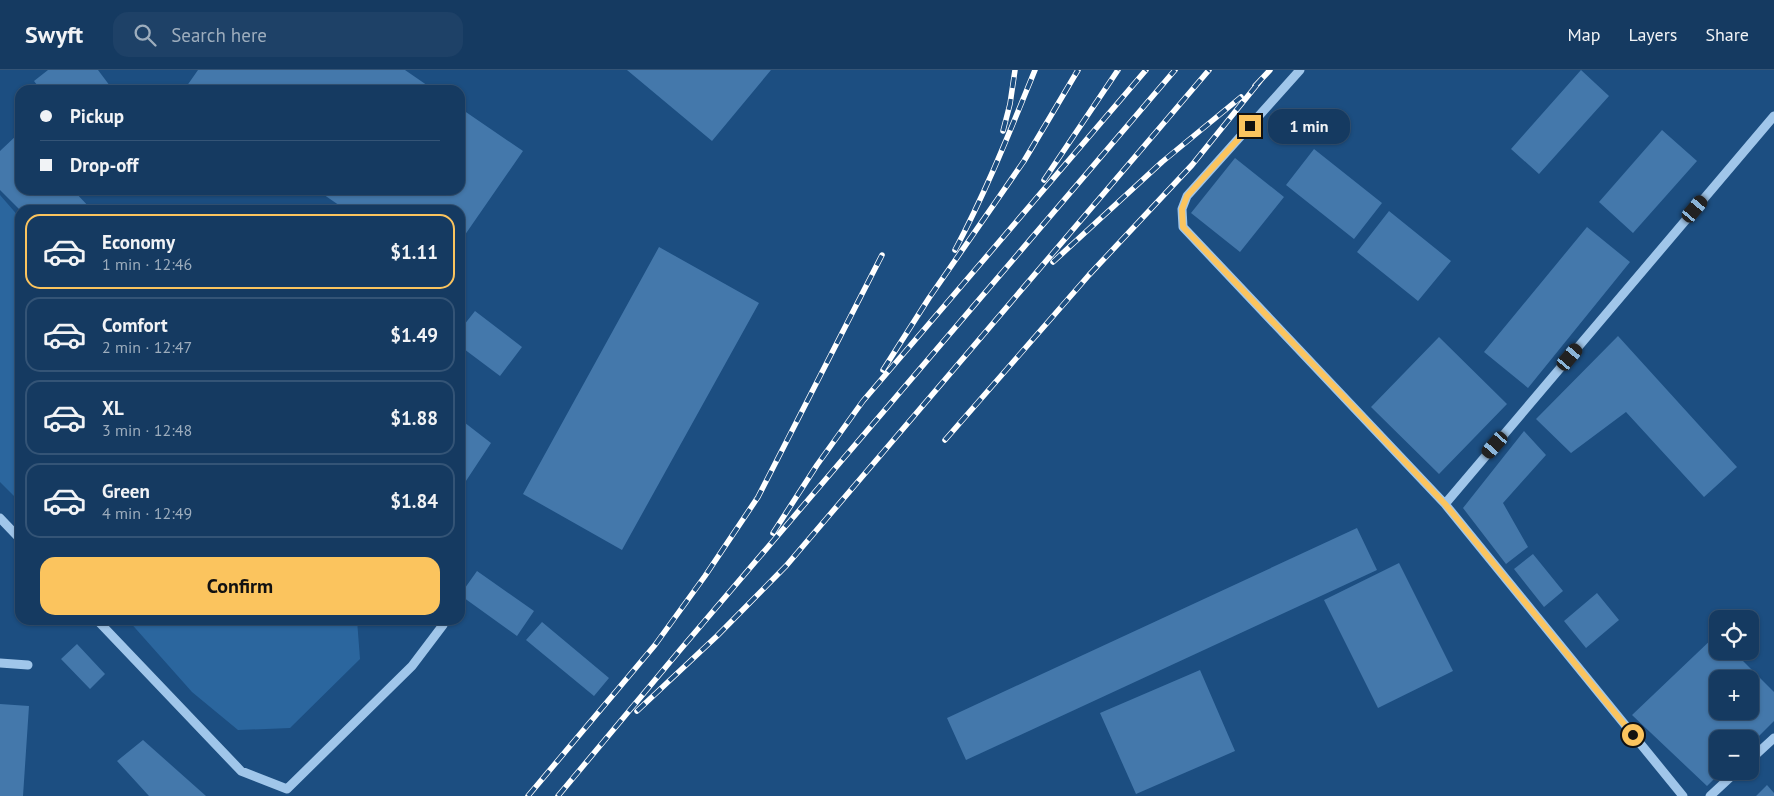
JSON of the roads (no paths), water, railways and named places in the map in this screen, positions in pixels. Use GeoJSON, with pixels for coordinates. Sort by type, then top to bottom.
{"type":"FeatureCollection","features":[{"type":"Feature","properties":{"kind":"lane"},"geometry":{"type":"LineString","coordinates":[[1300,70],[1187,196],[1182,209],[1183,227],[1445,504],[1683,796]]}},
{"type":"Feature","properties":{"kind":"lane"},"geometry":{"type":"LineString","coordinates":[[1445,504],[1773,120]]}},
{"type":"Feature","properties":{"kind":"lane"},"geometry":{"type":"LineString","coordinates":[[0,518],[15,534]]}},
{"type":"Feature","properties":{"kind":"lane"},"geometry":{"type":"LineString","coordinates":[[102,625],[241,771],[287,789],[412,666],[443,625]]}},
{"type":"Feature","properties":{"kind":"lane"},"geometry":{"type":"LineString","coordinates":[[0,663],[28,665]]}},
{"type":"Feature","properties":{"kind":"lane"},"geometry":{"type":"LineString","coordinates":[[1759,752],[1774,738]]}},
{"type":"Feature","properties":{"kind":"lane"},"geometry":{"type":"LineString","coordinates":[[1710,796],[1727,780]]}},
{"type":"Feature","properties":{"kind":"railway"},"geometry":{"type":"LineString","coordinates":[[1003,131],[1010,104],[1015,70]]}},
{"type":"Feature","properties":{"kind":"railway"},"geometry":{"type":"LineString","coordinates":[[955,250],[987,184],[1035,70]]}},
{"type":"Feature","properties":{"kind":"railway"},"geometry":{"type":"LineString","coordinates":[[883,370],[929,298],[1024,161],[1078,70]]}},
{"type":"Feature","properties":{"kind":"railway"},"geometry":{"type":"LineString","coordinates":[[1044,180],[1118,70]]}},
{"type":"Feature","properties":{"kind":"railway"},"geometry":{"type":"LineString","coordinates":[[773,533],[817,465],[863,401],[1146,70]]}},
{"type":"Feature","properties":{"kind":"railway"},"geometry":{"type":"LineString","coordinates":[[558,796],[680,650],[1175,70]]}},
{"type":"Feature","properties":{"kind":"railway"},"geometry":{"type":"LineString","coordinates":[[637,711],[717,636],[786,566],[1209,70]]}},
{"type":"Feature","properties":{"kind":"railway"},"geometry":{"type":"LineString","coordinates":[[1255,86],[1270,70]]}},
{"type":"Feature","properties":{"kind":"railway"},"geometry":{"type":"LineString","coordinates":[[945,440],[1089,275],[1192,165],[1260,81]]}},
{"type":"Feature","properties":{"kind":"railway"},"geometry":{"type":"LineString","coordinates":[[1053,262],[1162,162],[1241,97]]}},
{"type":"Feature","properties":{"kind":"railway"},"geometry":{"type":"LineString","coordinates":[[528,796],[655,645],[705,576],[758,497],[882,255]]}}]}
